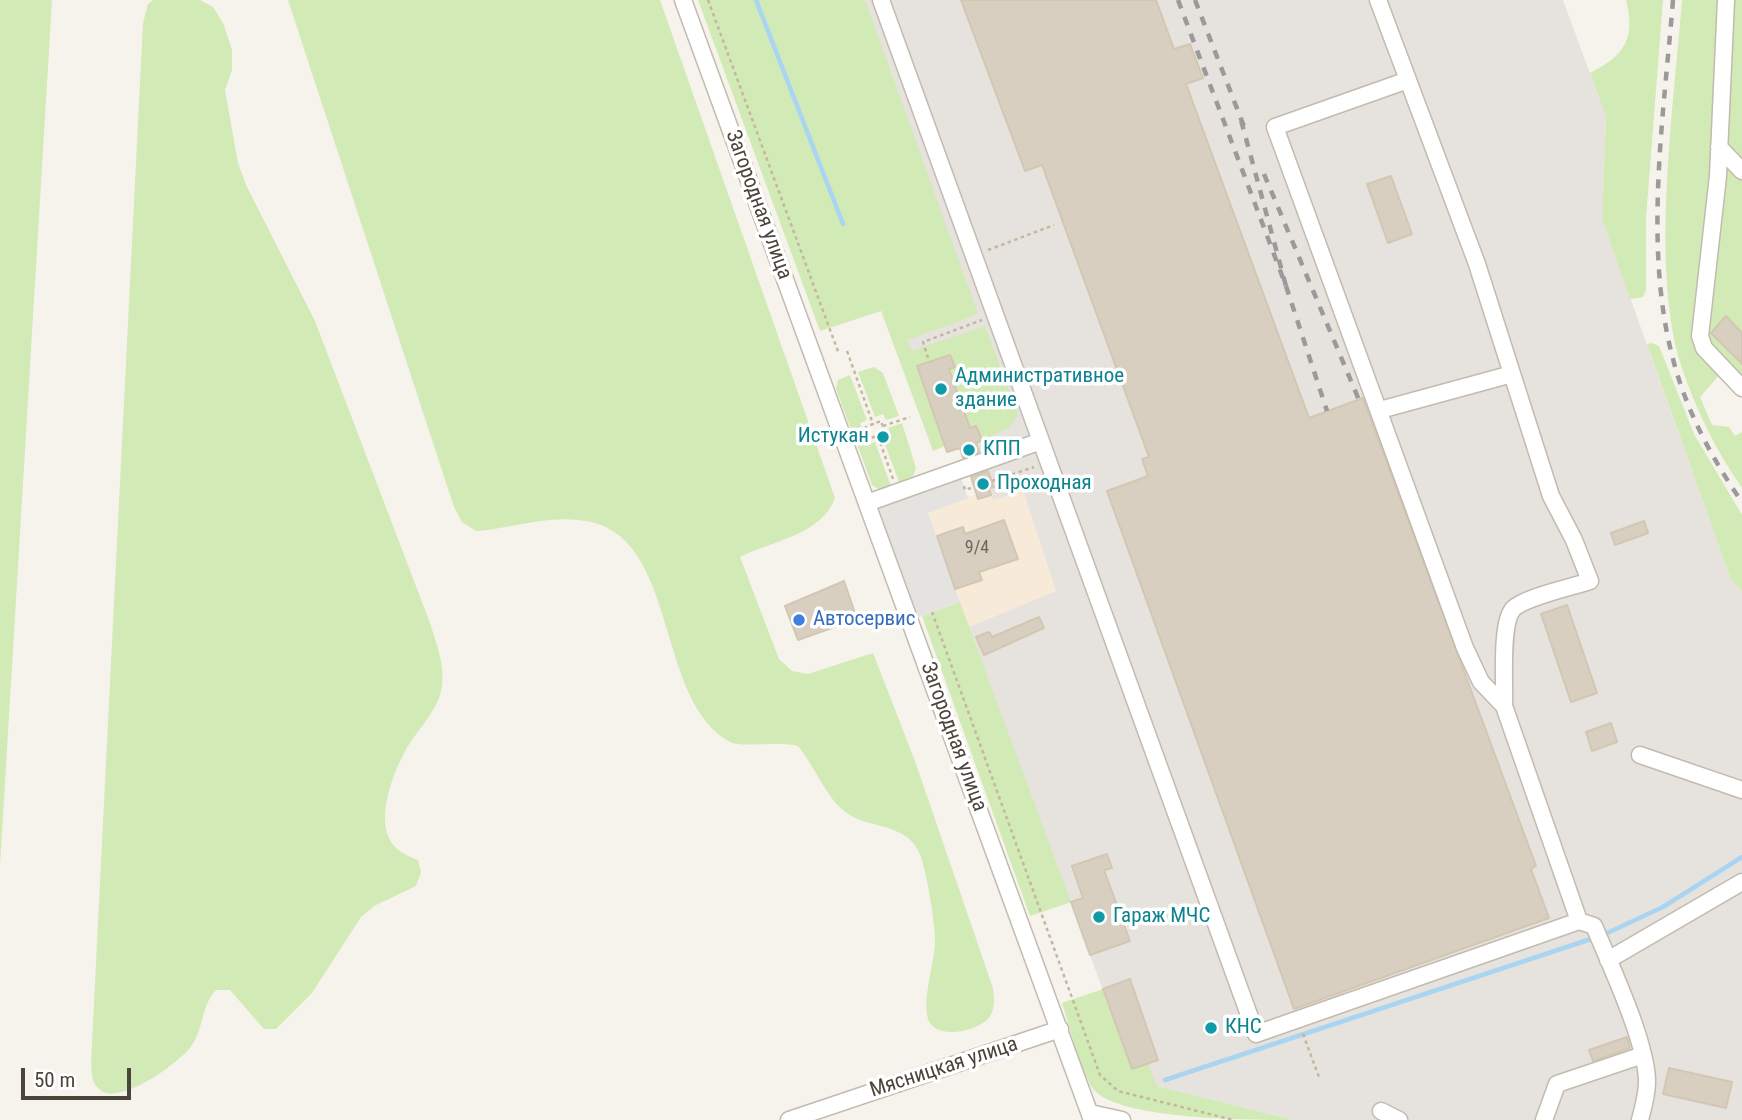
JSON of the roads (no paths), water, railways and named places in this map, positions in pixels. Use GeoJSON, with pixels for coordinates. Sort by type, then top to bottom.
{"type":"FeatureCollection","features":[{"type":"Feature","properties":{"kind":"street","name":"Загородная улица"},"geometry":{"type":"LineString","coordinates":[[683,0],[1091,1116]]}},
{"type":"Feature","properties":{"kind":"street"},"geometry":{"type":"LineString","coordinates":[[881,0],[1256,1034],[1579,921],[1591,923],[1599,937],[1643,1055],[1647,1083],[1640,1120]]}},
{"type":"Feature","properties":{"kind":"street"},"geometry":{"type":"LineString","coordinates":[[1378,0],[1477,264],[1551,496],[1574,540],[1590,581],[1524,603],[1513,610],[1507,623],[1504,706],[1579,921]]}},
{"type":"Feature","properties":{"kind":"street"},"geometry":{"type":"LineString","coordinates":[[1726,0],[1720,147],[1700,336],[1704,348],[1742,388]]}},
{"type":"Feature","properties":{"kind":"street"},"geometry":{"type":"LineString","coordinates":[[1408,80],[1275,127],[1472,668],[1481,682],[1504,706]]}},
{"type":"Feature","properties":{"kind":"street"},"geometry":{"type":"LineString","coordinates":[[1720,147],[1742,171]]}},
{"type":"Feature","properties":{"kind":"street"},"geometry":{"type":"LineString","coordinates":[[1380,410],[1512,374]]}},
{"type":"Feature","properties":{"kind":"street"},"geometry":{"type":"LineString","coordinates":[[867,503],[1041,441]]}},
{"type":"Feature","properties":{"kind":"street"},"geometry":{"type":"LineString","coordinates":[[1640,755],[1742,790]]}},
{"type":"Feature","properties":{"kind":"street"},"geometry":{"type":"LineString","coordinates":[[1608,960],[1742,882]]}},
{"type":"Feature","properties":{"kind":"street","name":"Мясницкая улица"},"geometry":{"type":"LineString","coordinates":[[789,1120],[1060,1029]]}},
{"type":"Feature","properties":{"kind":"street"},"geometry":{"type":"LineString","coordinates":[[1544,1120],[1557,1084],[1643,1055]]}},
{"type":"Feature","properties":{"kind":"street"},"geometry":{"type":"LineString","coordinates":[[1381,1111],[1399,1120]]}},
{"type":"Feature","properties":{"kind":"street"},"geometry":{"type":"LineString","coordinates":[[1091,1116],[1122,1120]]}},
{"type":"Feature","properties":{"kind":"waterway"},"geometry":{"type":"LineString","coordinates":[[756,0],[843,224]]}},
{"type":"Feature","properties":{"kind":"waterway"},"geometry":{"type":"LineString","coordinates":[[1603,935],[1663,907],[1742,857]]}},
{"type":"Feature","properties":{"kind":"waterway"},"geometry":{"type":"LineString","coordinates":[[1165,1080],[1594,938]]}},
{"type":"Feature","properties":{"kind":"railway"},"geometry":{"type":"LineString","coordinates":[[1178,0],[1286,286],[1241,120]]}},
{"type":"Feature","properties":{"kind":"railway"},"geometry":{"type":"LineString","coordinates":[[1195,0],[1245,129]]}},
{"type":"Feature","properties":{"kind":"railway"},"geometry":{"type":"LineString","coordinates":[[1673,0],[1658,180],[1659,272],[1664,316],[1678,378],[1693,415],[1720,469],[1742,502]]}},
{"type":"Feature","properties":{"kind":"railway"},"geometry":{"type":"LineString","coordinates":[[1264,174],[1359,400]]}},
{"type":"Feature","properties":{"kind":"railway"},"geometry":{"type":"LineString","coordinates":[[1286,286],[1327,411]]}},
{"type":"Feature","properties":{"kind":"place","name":"Административное здание"},"geometry":{"type":"Point","coordinates":[941,389]}},
{"type":"Feature","properties":{"kind":"place","name":"Истукан"},"geometry":{"type":"Point","coordinates":[883,437]}},
{"type":"Feature","properties":{"kind":"place","name":"КПП"},"geometry":{"type":"Point","coordinates":[969,450]}},
{"type":"Feature","properties":{"kind":"place","name":"Проходная"},"geometry":{"type":"Point","coordinates":[983,484]}},
{"type":"Feature","properties":{"kind":"place","name":"Автосервис"},"geometry":{"type":"Point","coordinates":[799,620]}},
{"type":"Feature","properties":{"kind":"place","name":"Гараж МЧС"},"geometry":{"type":"Point","coordinates":[1099,917]}},
{"type":"Feature","properties":{"kind":"place","name":"КНС"},"geometry":{"type":"Point","coordinates":[1211,1028]}}]}
